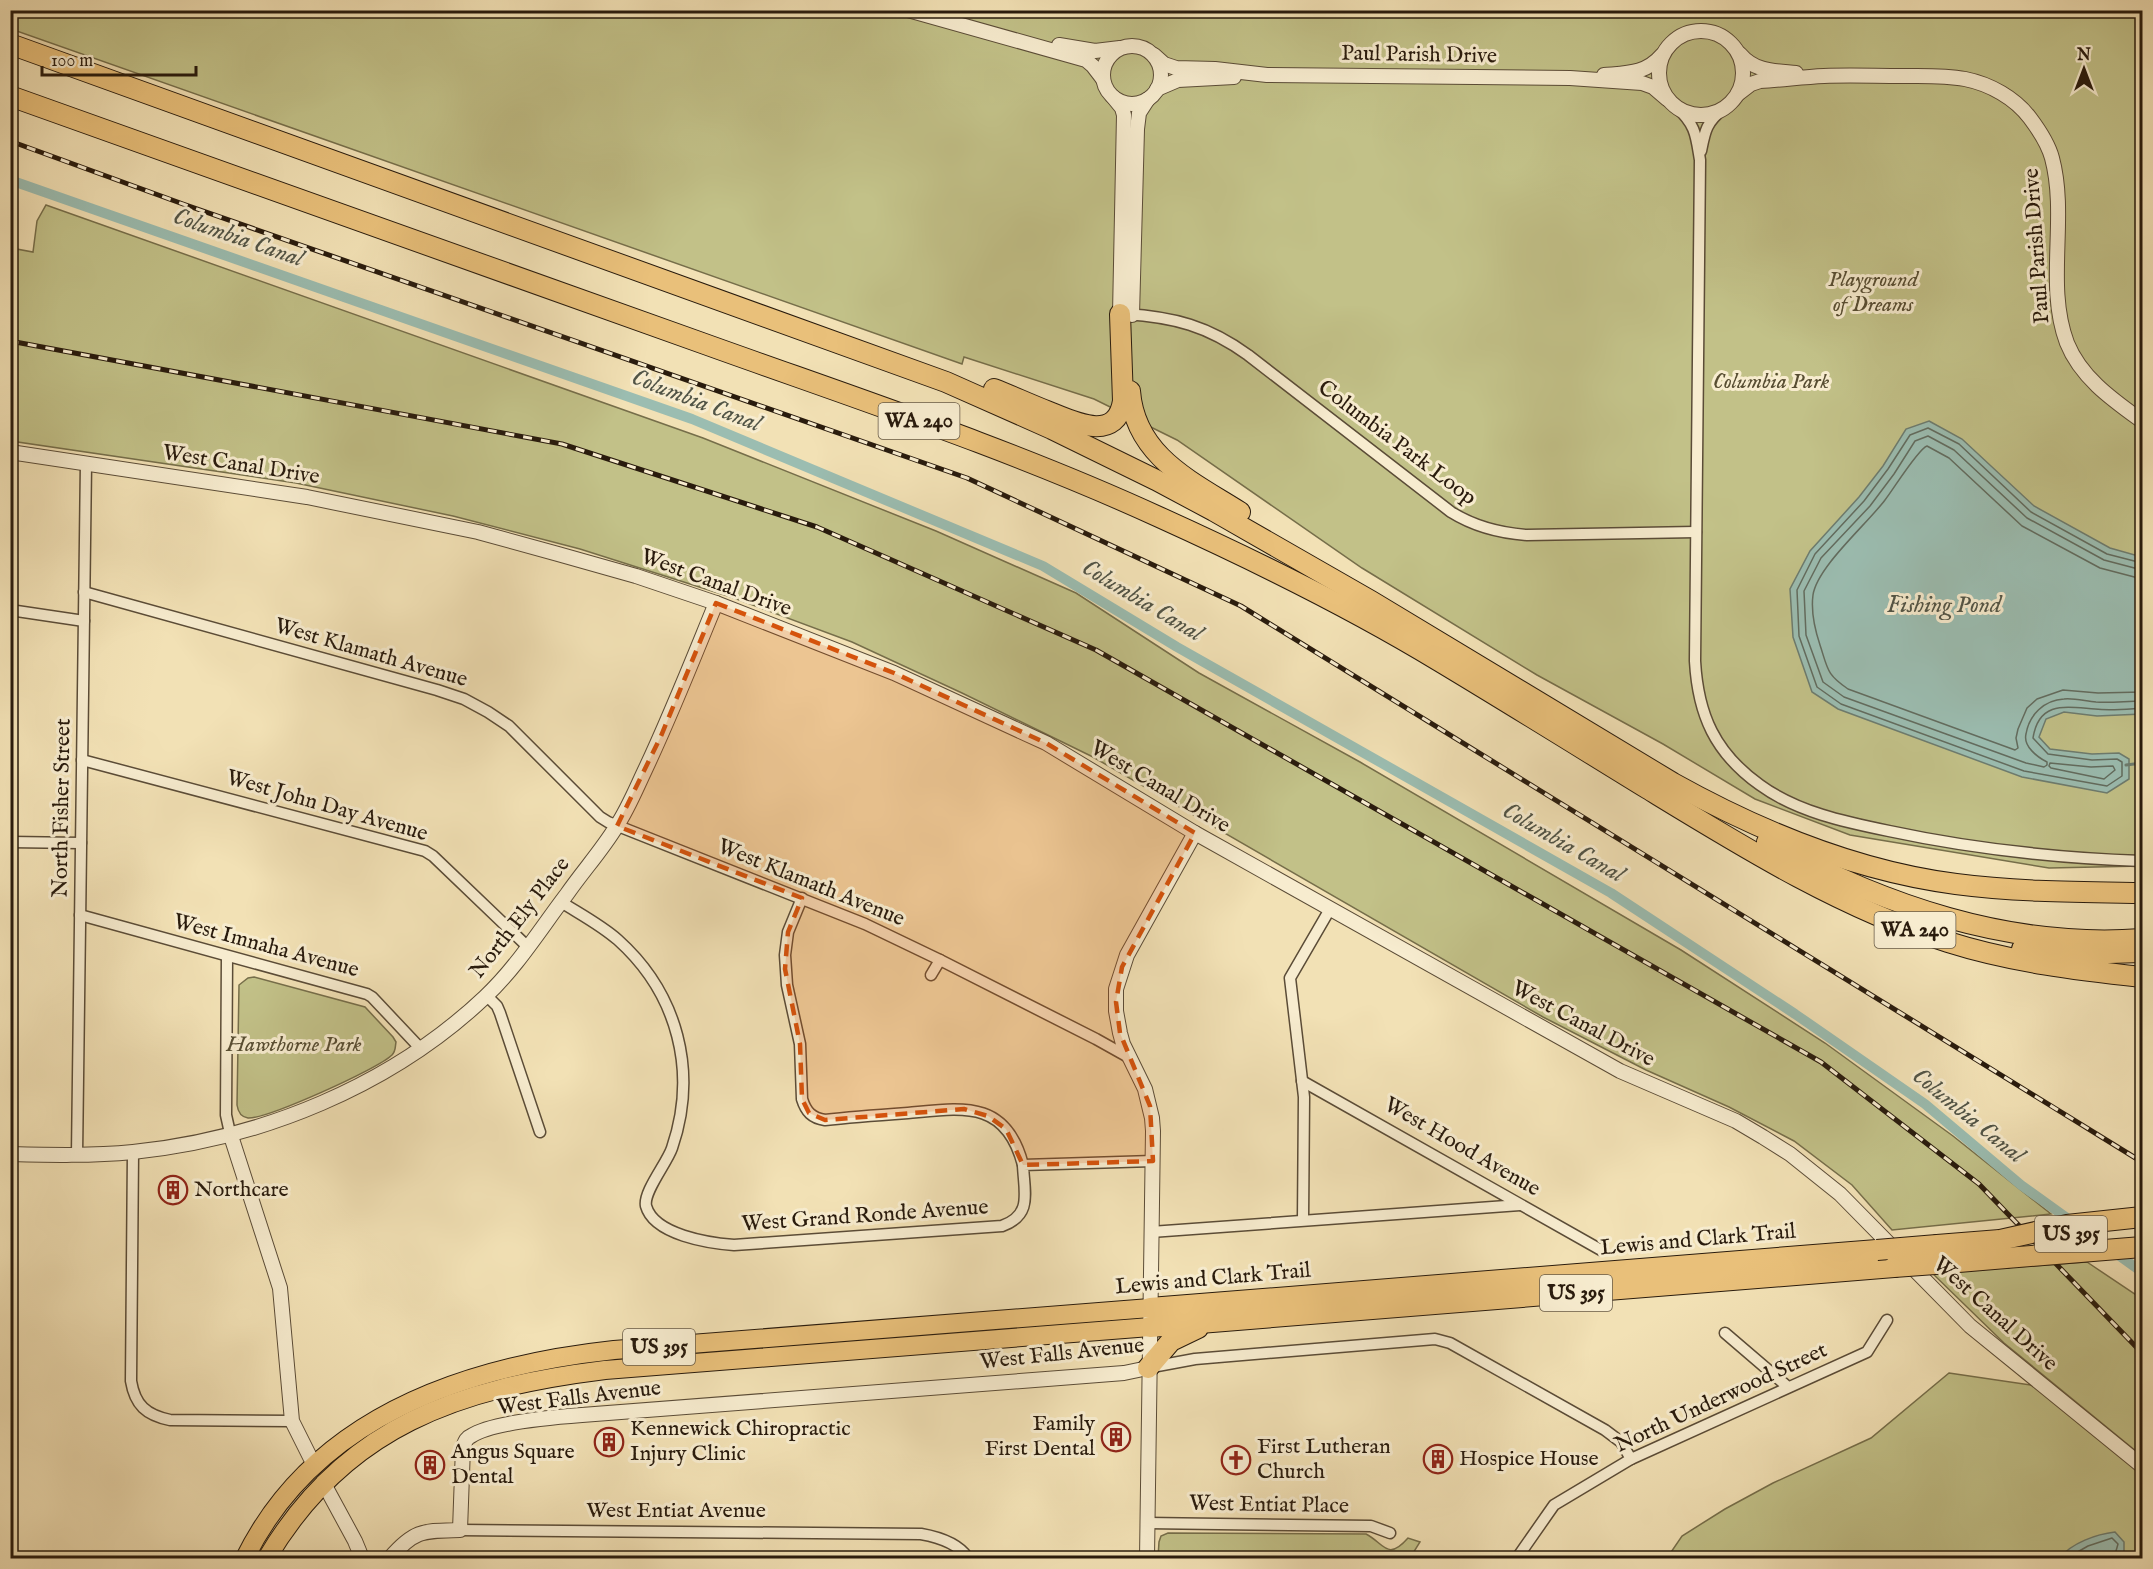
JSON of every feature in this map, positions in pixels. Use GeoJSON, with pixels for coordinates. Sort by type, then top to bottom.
{"type":"FeatureCollection","features":[{"type":"Feature","properties":{"kind":"highway","name":"WA 240"},"geometry":{"type":"LineString","coordinates":[[10,44],[946,382],[1052,429],[1166,485],[1371,601],[1673,783],[1722,810],[1771,832],[1827,853],[1935,881],[1990,888],[2142,893]]}},
{"type":"Feature","properties":{"kind":"highway","name":"WA 240"},"geometry":{"type":"LineString","coordinates":[[10,96],[918,420],[1135,506],[1274,572],[1394,634],[1705,824],[1774,864],[1870,911],[1947,942],[2018,960],[2142,977]]}},
{"type":"Feature","properties":{"kind":"highway"},"geometry":{"type":"LineString","coordinates":[[668,282],[806,320],[937,366],[1090,427],[1109,424],[1117,417],[1122,407],[1126,314]]}},
{"type":"Feature","properties":{"kind":"highway"},"geometry":{"type":"LineString","coordinates":[[1126,314],[1131,402],[1137,422],[1151,447],[1165,463],[1285,540],[1371,601]]}},
{"type":"Feature","properties":{"kind":"highway"},"geometry":{"type":"LineString","coordinates":[[1673,783],[1740,827],[1811,866],[1916,910],[1978,927],[2038,936],[2084,940],[2142,939]]}},
{"type":"Feature","properties":{"kind":"highway"},"geometry":{"type":"LineString","coordinates":[[1774,864],[1887,913],[1955,936],[2057,953],[2142,952]]}},
{"type":"Feature","properties":{"kind":"highway"},"geometry":{"type":"LineString","coordinates":[[2003,1249],[2067,1225],[2142,1216]]}},
{"type":"Feature","properties":{"kind":"highway","name":"Lewis and Clark Trail"},"geometry":{"type":"LineString","coordinates":[[2003,1249],[2142,1228]]}},
{"type":"Feature","properties":{"kind":"highway","name":"Lewis and Clark Trail"},"geometry":{"type":"LineString","coordinates":[[323,1482],[366,1447],[415,1418],[476,1396],[555,1377],[1150,1318],[1877,1250],[1936,1254],[2003,1249],[2142,1247]]}},
{"type":"Feature","properties":{"kind":"highway","name":"Lewis and Clark Trail"},"geometry":{"type":"LineString","coordinates":[[314,1465],[366,1425],[418,1397],[493,1372],[551,1359],[614,1350],[1150,1318],[1212,1322],[1894,1267],[1936,1254]]}},
{"type":"Feature","properties":{"kind":"highway"},"geometry":{"type":"LineString","coordinates":[[1149,1368],[1167,1344],[1175,1338],[1212,1322]]}},
{"type":"Feature","properties":{"kind":"highway","name":"US 395"},"geometry":{"type":"LineString","coordinates":[[245,1558],[268,1518],[314,1465]]}},
{"type":"Feature","properties":{"kind":"highway","name":"US 395"},"geometry":{"type":"LineString","coordinates":[[267,1558],[323,1482]]}},
{"type":"Feature","properties":{"kind":"street"},"geometry":{"type":"LineString","coordinates":[[908,10],[1086,60],[1103,79],[1108,92],[1122,108],[1124,116],[1126,314]]}},
{"type":"Feature","properties":{"kind":"street"},"geometry":{"type":"LineString","coordinates":[[1700,160],[1707,125],[1738,94],[1744,72],[1737,51],[1721,36],[1699,31],[1678,38],[1664,53],[1659,66],[1659,80],[1672,103],[1694,127],[1700,160],[1694,644],[1700,705],[1708,725],[1723,748],[1762,786],[1784,799],[1826,815],[1933,840],[2011,852],[2142,861]]}},
{"type":"Feature","properties":{"kind":"street"},"geometry":{"type":"LineString","coordinates":[[1009,39],[1095,51],[1139,46],[1154,56],[1159,63],[1161,72],[1153,94],[1138,117],[1126,314]]}},
{"type":"Feature","properties":{"kind":"street"},"geometry":{"type":"LineString","coordinates":[[1103,79],[1103,71],[1109,57],[1121,48]]}},
{"type":"Feature","properties":{"kind":"street","name":"Paul Parish Drive"},"geometry":{"type":"LineString","coordinates":[[1737,51],[1748,63],[1761,69],[1822,76]]}},
{"type":"Feature","properties":{"kind":"street","name":"Paul Parish Drive"},"geometry":{"type":"LineString","coordinates":[[1570,78],[1641,71],[1651,66],[1664,53]]}},
{"type":"Feature","properties":{"kind":"street","name":"Paul Parish Drive"},"geometry":{"type":"LineString","coordinates":[[1154,56],[1176,68],[1215,69],[1267,75]]}},
{"type":"Feature","properties":{"kind":"street","name":"Paul Parish Drive"},"geometry":{"type":"LineString","coordinates":[[1153,94],[1173,82],[1184,79],[1267,75],[1570,78],[1646,84],[1656,89],[1672,103]]}},
{"type":"Feature","properties":{"kind":"street","name":"Paul Parish Drive"},"geometry":{"type":"LineString","coordinates":[[1738,94],[1746,86],[1756,82],[1822,76],[1934,76],[1966,79],[1980,83],[2003,94],[2025,111],[2048,146],[2053,164],[2060,308],[2068,345],[2078,364],[2101,390],[2142,421]]}},
{"type":"Feature","properties":{"kind":"street"},"geometry":{"type":"LineString","coordinates":[[1113,97],[1130,104],[1153,94]]}},
{"type":"Feature","properties":{"kind":"street"},"geometry":{"type":"LineString","coordinates":[[1672,103],[1690,114],[1703,116],[1723,110]]}},
{"type":"Feature","properties":{"kind":"street","name":"Columbia Park Loop"},"geometry":{"type":"LineString","coordinates":[[1126,314],[1154,316],[1191,324],[1229,342],[1451,512],[1476,525],[1502,533],[1527,535],[1696,532]]}},
{"type":"Feature","properties":{"kind":"street","name":"West Canal Drive"},"geometry":{"type":"LineString","coordinates":[[10,452],[307,497],[467,530],[625,573],[716,603],[894,673],[1046,743],[1195,833],[1620,1071],[1736,1121],[1790,1154],[1840,1194],[1970,1326],[2142,1466]]}},
{"type":"Feature","properties":{"kind":"street","name":"North Fisher Street"},"geometry":{"type":"LineString","coordinates":[[77,1155],[86,463]]}},
{"type":"Feature","properties":{"kind":"street","name":"West Klamath Avenue"},"geometry":{"type":"LineString","coordinates":[[84,592],[464,699],[509,726],[600,817],[617,826],[865,924],[1130,1058]]}},
{"type":"Feature","properties":{"kind":"street","name":"North Ely Place"},"geometry":{"type":"LineString","coordinates":[[230,1133],[287,1117],[382,1073],[422,1049],[487,996],[528,947],[617,826],[661,736],[716,603]]}},
{"type":"Feature","properties":{"kind":"street"},"geometry":{"type":"LineString","coordinates":[[10,610],[84,621]]}},
{"type":"Feature","properties":{"kind":"street","name":"West John Day Avenue"},"geometry":{"type":"LineString","coordinates":[[82,760],[425,850],[433,855],[528,947]]}},
{"type":"Feature","properties":{"kind":"street"},"geometry":{"type":"LineString","coordinates":[[1147,1558],[1153,1131],[1150,1106],[1141,1078],[1123,1044],[1117,1020],[1116,1002],[1118,978],[1126,955],[1195,833]]}},
{"type":"Feature","properties":{"kind":"street"},"geometry":{"type":"LineString","coordinates":[[10,842],[81,843]]}},
{"type":"Feature","properties":{"kind":"street"},"geometry":{"type":"LineString","coordinates":[[802,898],[788,932],[785,969],[800,1044],[802,1099],[809,1113],[825,1120],[952,1109],[977,1111],[998,1121],[1006,1129],[1019,1152],[1023,1165],[1153,1161]]}},
{"type":"Feature","properties":{"kind":"street","name":"West Grand Ronde Avenue"},"geometry":{"type":"LineString","coordinates":[[561,902],[617,939],[633,955],[660,991],[676,1029],[684,1073],[682,1111],[671,1150],[647,1194],[647,1208],[654,1219],[675,1232],[693,1239],[734,1245],[1002,1226],[1011,1223],[1023,1211],[1025,1202],[1023,1165]]}},
{"type":"Feature","properties":{"kind":"street"},"geometry":{"type":"LineString","coordinates":[[1303,1220],[1304,1097],[1290,978],[1330,909]]}},
{"type":"Feature","properties":{"kind":"street","name":"West Imnaha Avenue"},"geometry":{"type":"LineString","coordinates":[[80,915],[367,994],[422,1049]]}},
{"type":"Feature","properties":{"kind":"street"},"geometry":{"type":"LineString","coordinates":[[227,957],[226,1115],[280,1288],[292,1421],[314,1465]]}},
{"type":"Feature","properties":{"kind":"street"},"geometry":{"type":"LineString","coordinates":[[931,975],[940,960]]}},
{"type":"Feature","properties":{"kind":"street"},"geometry":{"type":"LineString","coordinates":[[487,996],[497,1006],[500,1013],[540,1132]]}},
{"type":"Feature","properties":{"kind":"street","name":"West Hood Avenue"},"geometry":{"type":"LineString","coordinates":[[1302,1081],[1601,1250]]}},
{"type":"Feature","properties":{"kind":"street"},"geometry":{"type":"LineString","coordinates":[[10,1154],[77,1155],[133,1152],[230,1133]]}},
{"type":"Feature","properties":{"kind":"street"},"geometry":{"type":"LineString","coordinates":[[133,1152],[131,1381],[136,1399],[151,1415],[170,1420],[292,1421]]}},
{"type":"Feature","properties":{"kind":"street"},"geometry":{"type":"LineString","coordinates":[[1151,1232],[1520,1205]]}},
{"type":"Feature","properties":{"kind":"street","name":"North Underwood Street"},"geometry":{"type":"LineString","coordinates":[[1517,1558],[1554,1505],[1631,1459],[1867,1352],[1887,1320]]}},
{"type":"Feature","properties":{"kind":"street"},"geometry":{"type":"LineString","coordinates":[[1725,1333],[1788,1387]]}},
{"type":"Feature","properties":{"kind":"street","name":"West Falls Avenue"},"geometry":{"type":"LineString","coordinates":[[460,1530],[462,1451],[466,1441],[473,1435],[489,1429],[564,1417],[1124,1373],[1195,1359],[1435,1339],[1450,1343],[1586,1418],[1621,1442],[1631,1459]]}},
{"type":"Feature","properties":{"kind":"street"},"geometry":{"type":"LineString","coordinates":[[323,1482],[362,1558]]}},
{"type":"Feature","properties":{"kind":"street","name":"West Entiat Place"},"geometry":{"type":"LineString","coordinates":[[1147,1523],[1371,1526],[1390,1533]]}},
{"type":"Feature","properties":{"kind":"street","name":"West Entiat Avenue"},"geometry":{"type":"LineString","coordinates":[[390,1558],[415,1535],[430,1531],[460,1530],[921,1534],[944,1540],[967,1557]]}},
{"type":"Feature","properties":{"kind":"highlighted area"},"geometry":{"type":"Polygon","coordinates":[[[716,603],[894,673],[1046,743],[1195,833],[1122,967],[1116,1002],[1120,1033],[1150,1106],[1153,1161],[1023,1165],[1006,1129],[988,1116],[964,1109],[825,1120],[809,1113],[802,1099],[800,1044],[785,969],[788,932],[802,898],[617,826],[661,736],[716,603]]]}},
{"type":"Feature","properties":{"kind":"green space","name":"Columbia Park"},"geometry":{"type":"Polygon","coordinates":[[[10,11],[2142,11],[2142,866],[2049,868],[1850,835],[1755,799],[1663,744],[1537,675],[1362,568],[1177,440],[1094,399],[964,357],[962,364],[11,29],[10,11]]]}},
{"type":"Feature","properties":{"kind":"green space"},"geometry":{"type":"Polygon","coordinates":[[[46,205],[703,438],[936,531],[1076,593],[1199,673],[1360,762],[1681,950],[1825,1043],[1953,1136],[2051,1214],[1892,1230],[1852,1185],[1794,1141],[1729,1107],[1646,1070],[1543,1017],[1093,757],[852,642],[734,598],[580,549],[453,516],[296,483],[11,441],[11,248],[33,252],[37,221],[46,205]]]}},
{"type":"Feature","properties":{"kind":"green space","name":"Hawthorne Park"},"geometry":{"type":"Polygon","coordinates":[[[254,977],[365,1007],[393,1037],[396,1042],[394,1052],[383,1062],[322,1092],[277,1111],[248,1118],[243,1117],[237,1105],[239,985],[248,978],[254,977]]]}},
{"type":"Feature","properties":{"kind":"green space"},"geometry":{"type":"Polygon","coordinates":[[[2087,1262],[2142,1299],[2142,1456],[2004,1343],[1932,1273],[2087,1262]]]}},
{"type":"Feature","properties":{"kind":"green space"},"geometry":{"type":"Polygon","coordinates":[[[1949,1373],[2038,1386],[2142,1475],[2142,1558],[1667,1558],[1682,1536],[1725,1509],[1773,1483],[1871,1438],[1949,1373]]]}},
{"type":"Feature","properties":{"kind":"green space"},"geometry":{"type":"Polygon","coordinates":[[[1168,1533],[1366,1534],[1390,1550],[1401,1545],[1408,1538],[1420,1542],[1410,1558],[1158,1558],[1161,1536],[1168,1533]]]}},
{"type":"Feature","properties":{"kind":"water","name":"Fishing Pond"},"geometry":{"type":"Polygon","coordinates":[[[1929,421],[1962,439],[2034,506],[2110,548],[2142,557],[2142,714],[2097,716],[2064,712],[2046,719],[2039,737],[2050,749],[2092,754],[2119,753],[2129,759],[2129,779],[2107,793],[2022,777],[1838,709],[1812,692],[1793,637],[1790,589],[1810,551],[1859,497],[1883,466],[1906,429],[1929,421]]]}},
{"type":"Feature","properties":{"kind":"water"},"geometry":{"type":"Polygon","coordinates":[[[2115,1532],[2124,1542],[2124,1551],[2118,1558],[2060,1558],[2085,1540],[2115,1532]]]}},
{"type":"Feature","properties":{"kind":"waterway","name":"Columbia Canal"},"geometry":{"type":"LineString","coordinates":[[10,180],[692,419],[1043,566],[1177,647],[1611,893],[1795,1014],[1925,1104],[2021,1185],[2142,1272]]}},
{"type":"Feature","properties":{"kind":"waterway"},"geometry":{"type":"LineString","coordinates":[[2126,765],[2142,763]]}},
{"type":"Feature","properties":{"kind":"railway"},"geometry":{"type":"LineString","coordinates":[[10,141],[183,204],[967,478],[1241,606],[2142,1162]]}},
{"type":"Feature","properties":{"kind":"railway"},"geometry":{"type":"LineString","coordinates":[[10,341],[562,444],[817,527],[1096,650],[1821,1062],[1979,1184],[2142,1353]]}},
{"type":"Feature","properties":{"kind":"place","name":"Northcare"},"geometry":{"type":"Point","coordinates":[173,1190]}},
{"type":"Feature","properties":{"kind":"place","name":"Family First Dental"},"geometry":{"type":"Point","coordinates":[1116,1437]}},
{"type":"Feature","properties":{"kind":"place","name":"Kennewick Chiropractic Injury Clinic"},"geometry":{"type":"Point","coordinates":[609,1442]}},
{"type":"Feature","properties":{"kind":"place","name":"Hospice House"},"geometry":{"type":"Point","coordinates":[1438,1459]}},
{"type":"Feature","properties":{"kind":"place","name":"First Lutheran Church"},"geometry":{"type":"Point","coordinates":[1236,1460]}},
{"type":"Feature","properties":{"kind":"place","name":"Angus Square Dental"},"geometry":{"type":"Point","coordinates":[430,1465]}},
{"type":"Feature","properties":{"kind":"park label","name":"Playground of Dreams"},"geometry":{"type":"Point","coordinates":[1873,292]}}]}
